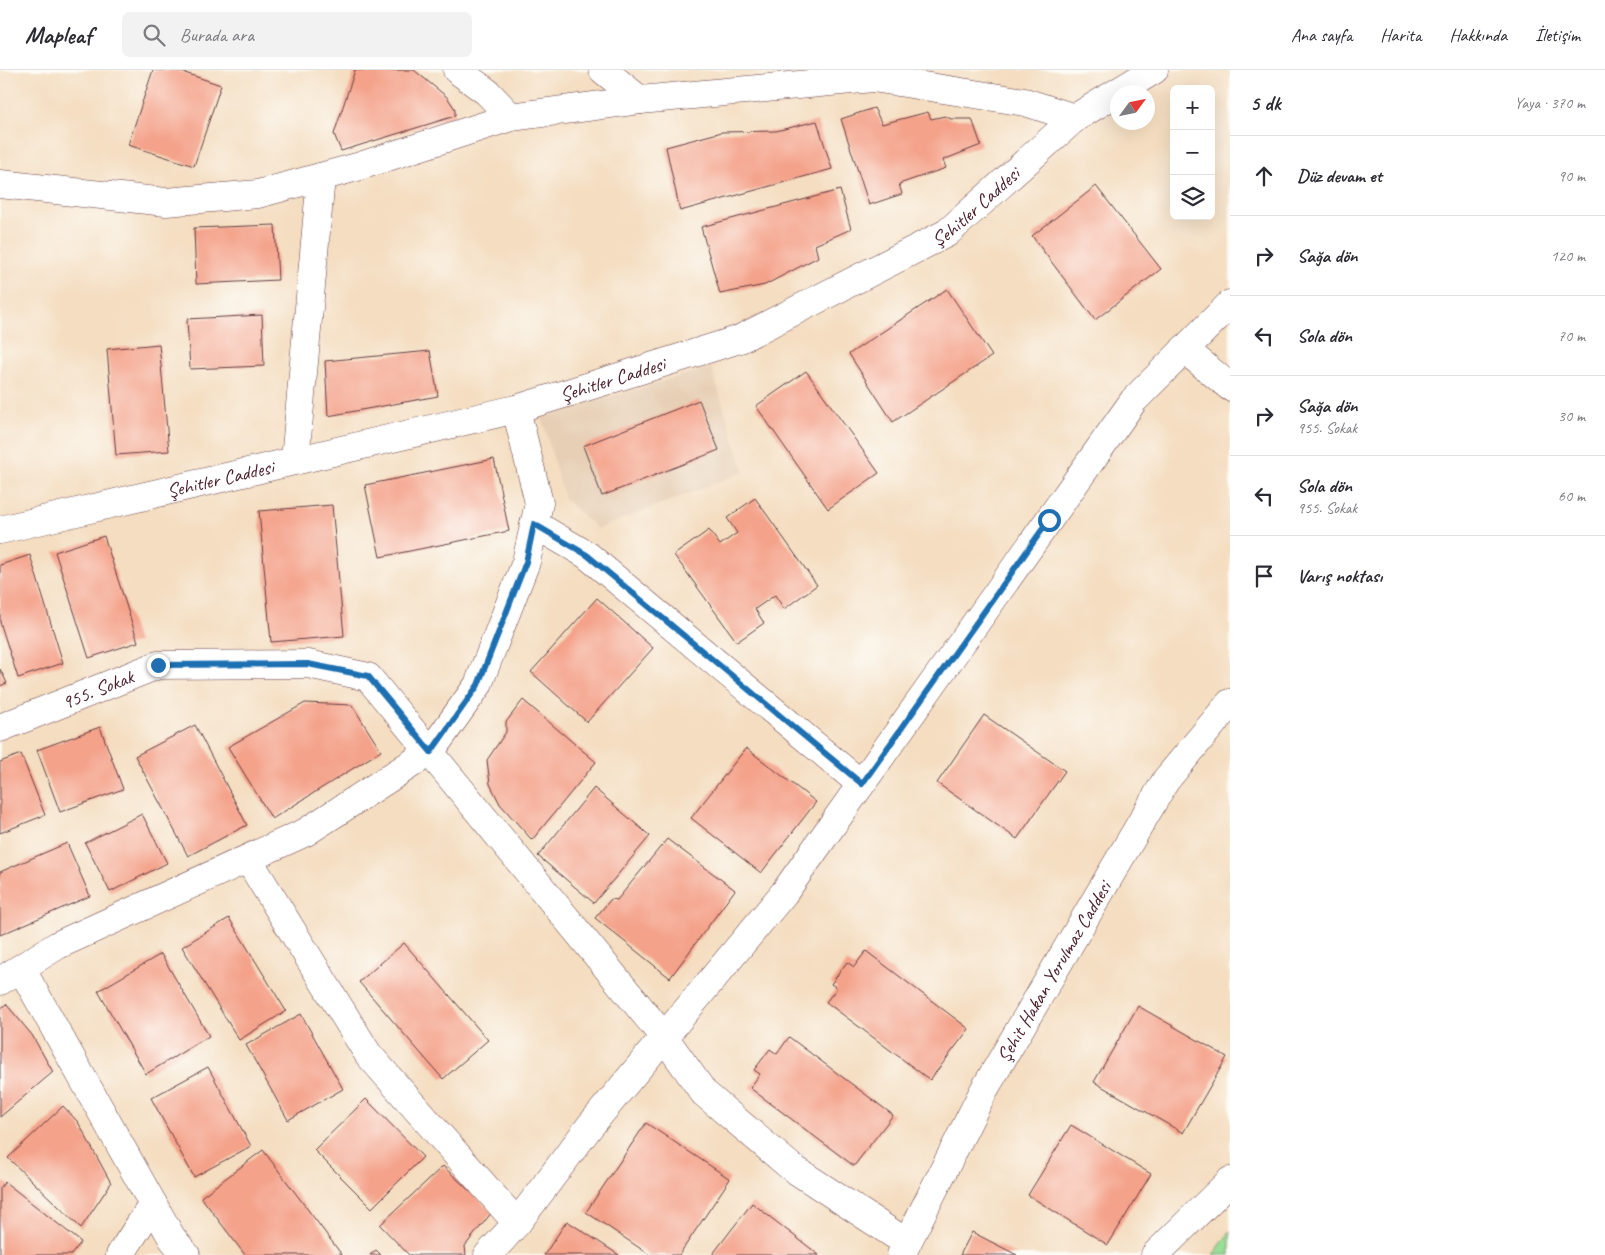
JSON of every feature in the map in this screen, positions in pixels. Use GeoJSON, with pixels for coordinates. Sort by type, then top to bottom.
{"type":"FeatureCollection","features":[{"type":"Feature","properties":{"kind":"street"},"geometry":{"type":"LineString","coordinates":[[457,70],[488,92],[511,117]]}},
{"type":"Feature","properties":{"kind":"street"},"geometry":{"type":"LineString","coordinates":[[603,70],[640,100]]}},
{"type":"Feature","properties":{"kind":"street","name":"Şehitler Caddesi"},"geometry":{"type":"LineString","coordinates":[[0,530],[516,409],[740,339],[947,233],[1074,118],[1154,70]]}},
{"type":"Feature","properties":{"kind":"street"},"geometry":{"type":"LineString","coordinates":[[0,184],[166,202],[258,194],[357,167],[511,117],[640,100],[873,78],[1025,102],[1074,118]]}},
{"type":"Feature","properties":{"kind":"street"},"geometry":{"type":"LineString","coordinates":[[294,460],[321,177]]}},
{"type":"Feature","properties":{"kind":"street"},"geometry":{"type":"LineString","coordinates":[[488,1255],[517,1222],[590,1126],[784,893],[1134,400],[1230,304]]}},
{"type":"Feature","properties":{"kind":"street"},"geometry":{"type":"LineString","coordinates":[[1184,349],[1230,387]]}},
{"type":"Feature","properties":{"kind":"street"},"geometry":{"type":"LineString","coordinates":[[186,1255],[172,1238],[153,1204],[11,975],[58,945],[306,832],[431,752],[478,685],[526,562],[539,503],[516,409]]}},
{"type":"Feature","properties":{"kind":"street"},"geometry":{"type":"LineString","coordinates":[[534,524],[587,555],[862,784]]}},
{"type":"Feature","properties":{"kind":"street","name":"955. Sokak"},"geometry":{"type":"LineString","coordinates":[[0,728],[158,665],[308,664],[368,676],[664,1037],[704,1093],[791,1167],[904,1249]]}},
{"type":"Feature","properties":{"kind":"street","name":"Şehit Hakan Yorulmaz Caddesi"},"geometry":{"type":"LineString","coordinates":[[904,1249],[984,1090],[1166,780],[1230,703]]}},
{"type":"Feature","properties":{"kind":"street"},"geometry":{"type":"LineString","coordinates":[[248,859],[368,1054],[517,1222]]}},
{"type":"Feature","properties":{"kind":"street"},"geometry":{"type":"LineString","coordinates":[[1155,1255],[1230,1181]]}},
{"type":"Feature","properties":{"kind":"street"},"geometry":{"type":"LineString","coordinates":[[120,1255],[153,1204]]}},
{"type":"Feature","properties":{"kind":"shaded area"},"geometry":{"type":"Polygon","coordinates":[[[711,367],[744,472],[597,529],[564,498],[542,417],[711,367]]]}},
{"type":"Feature","properties":{"kind":"green space"},"geometry":{"type":"Polygon","coordinates":[[[1230,1232],[1230,1255],[1213,1255],[1230,1232]]]}},
{"type":"Feature","properties":{"kind":"building"},"geometry":{"type":"Polygon","coordinates":[[[153,70],[176,70],[221,85],[194,166],[128,145],[153,70]]]}},
{"type":"Feature","properties":{"kind":"building"},"geometry":{"type":"Polygon","coordinates":[[[355,70],[414,70],[447,97],[455,109],[455,116],[341,151],[334,134],[355,70]]]}},
{"type":"Feature","properties":{"kind":"building"},"geometry":{"type":"Polygon","coordinates":[[[874,108],[882,124],[928,112],[931,119],[945,116],[951,119],[972,119],[981,145],[943,160],[946,168],[899,184],[902,194],[869,205],[841,119],[874,108]]]}},
{"type":"Feature","properties":{"kind":"building"},"geometry":{"type":"Polygon","coordinates":[[[817,121],[832,169],[680,211],[666,147],[722,132],[776,131],[817,121]]]}},
{"type":"Feature","properties":{"kind":"building"},"geometry":{"type":"Polygon","coordinates":[[[1096,186],[1161,269],[1095,320],[1032,236],[1096,186]]]}},
{"type":"Feature","properties":{"kind":"building"},"geometry":{"type":"Polygon","coordinates":[[[840,190],[851,229],[815,245],[818,257],[765,285],[720,294],[701,227],[840,190]]]}},
{"type":"Feature","properties":{"kind":"building"},"geometry":{"type":"Polygon","coordinates":[[[275,225],[278,280],[196,284],[194,228],[275,225]]]}},
{"type":"Feature","properties":{"kind":"building"},"geometry":{"type":"Polygon","coordinates":[[[947,289],[992,356],[893,422],[849,354],[947,289]]]}},
{"type":"Feature","properties":{"kind":"building"},"geometry":{"type":"Polygon","coordinates":[[[262,315],[264,366],[190,369],[187,319],[262,315]]]}},
{"type":"Feature","properties":{"kind":"building"},"geometry":{"type":"Polygon","coordinates":[[[159,344],[169,451],[116,455],[107,349],[159,344]]]}},
{"type":"Feature","properties":{"kind":"building"},"geometry":{"type":"Polygon","coordinates":[[[430,351],[438,396],[328,416],[325,361],[430,351]]]}},
{"type":"Feature","properties":{"kind":"building"},"geometry":{"type":"Polygon","coordinates":[[[806,371],[879,473],[828,509],[756,406],[806,371]]]}},
{"type":"Feature","properties":{"kind":"building"},"geometry":{"type":"Polygon","coordinates":[[[699,400],[719,450],[602,496],[583,446],[699,400]]]}},
{"type":"Feature","properties":{"kind":"building"},"geometry":{"type":"Polygon","coordinates":[[[494,459],[509,531],[380,557],[365,485],[494,459]]]}},
{"type":"Feature","properties":{"kind":"building"},"geometry":{"type":"Polygon","coordinates":[[[755,498],[817,585],[784,609],[775,595],[755,609],[764,623],[737,642],[674,555],[709,530],[720,545],[737,533],[727,518],[755,498]]]}},
{"type":"Feature","properties":{"kind":"building"},"geometry":{"type":"Polygon","coordinates":[[[332,505],[344,636],[271,642],[259,511],[332,505]]]}},
{"type":"Feature","properties":{"kind":"building"},"geometry":{"type":"Polygon","coordinates":[[[104,536],[138,642],[89,658],[55,552],[104,536]]]}},
{"type":"Feature","properties":{"kind":"building"},"geometry":{"type":"Polygon","coordinates":[[[30,555],[63,663],[18,678],[0,622],[0,565],[30,555]]]}},
{"type":"Feature","properties":{"kind":"building"},"geometry":{"type":"Polygon","coordinates":[[[597,598],[653,648],[587,722],[531,672],[597,598]]]}},
{"type":"Feature","properties":{"kind":"building"},"geometry":{"type":"Polygon","coordinates":[[[0,669],[7,683],[0,686],[0,669]]]}},
{"type":"Feature","properties":{"kind":"building"},"geometry":{"type":"Polygon","coordinates":[[[523,700],[596,762],[532,840],[500,804],[490,784],[487,760],[506,732],[506,722],[523,700]]]}},
{"type":"Feature","properties":{"kind":"building"},"geometry":{"type":"Polygon","coordinates":[[[305,703],[352,705],[381,751],[272,819],[228,747],[305,703]]]}},
{"type":"Feature","properties":{"kind":"building"},"geometry":{"type":"Polygon","coordinates":[[[984,715],[1065,771],[1017,839],[937,783],[984,715]]]}},
{"type":"Feature","properties":{"kind":"building"},"geometry":{"type":"Polygon","coordinates":[[[195,725],[247,825],[188,856],[135,756],[195,725]]]}},
{"type":"Feature","properties":{"kind":"building"},"geometry":{"type":"Polygon","coordinates":[[[100,727],[123,789],[60,812],[37,750],[100,727]]]}},
{"type":"Feature","properties":{"kind":"building"},"geometry":{"type":"Polygon","coordinates":[[[746,748],[816,802],[761,873],[691,818],[746,748]]]}},
{"type":"Feature","properties":{"kind":"building"},"geometry":{"type":"Polygon","coordinates":[[[21,754],[45,815],[0,833],[0,762],[21,754]]]}},
{"type":"Feature","properties":{"kind":"building"},"geometry":{"type":"Polygon","coordinates":[[[594,788],[650,836],[594,903],[538,856],[594,788]]]}},
{"type":"Feature","properties":{"kind":"building"},"geometry":{"type":"Polygon","coordinates":[[[142,814],[167,863],[110,892],[85,843],[142,814]]]}},
{"type":"Feature","properties":{"kind":"building"},"geometry":{"type":"Polygon","coordinates":[[[667,839],[735,890],[670,978],[595,918],[611,899],[617,900],[667,839]]]}},
{"type":"Feature","properties":{"kind":"building"},"geometry":{"type":"Polygon","coordinates":[[[67,843],[90,896],[0,935],[0,872],[67,843]]]}},
{"type":"Feature","properties":{"kind":"building"},"geometry":{"type":"Polygon","coordinates":[[[229,918],[286,1011],[239,1040],[182,947],[229,918]]]}},
{"type":"Feature","properties":{"kind":"building"},"geometry":{"type":"Polygon","coordinates":[[[404,943],[488,1040],[443,1079],[359,982],[404,943]]]}},
{"type":"Feature","properties":{"kind":"building"},"geometry":{"type":"Polygon","coordinates":[[[866,951],[969,1029],[930,1080],[826,1002],[837,988],[831,984],[847,962],[854,967],[866,951]]]}},
{"type":"Feature","properties":{"kind":"building"},"geometry":{"type":"Polygon","coordinates":[[[161,954],[209,1036],[146,1074],[98,991],[161,954]]]}},
{"type":"Feature","properties":{"kind":"building"},"geometry":{"type":"Polygon","coordinates":[[[6,1004],[32,1035],[53,1072],[0,1117],[0,1009],[6,1004]]]}},
{"type":"Feature","properties":{"kind":"building"},"geometry":{"type":"Polygon","coordinates":[[[1138,1006],[1227,1057],[1183,1133],[1094,1082],[1138,1006]]]}},
{"type":"Feature","properties":{"kind":"building"},"geometry":{"type":"Polygon","coordinates":[[[301,1014],[343,1089],[288,1120],[246,1045],[301,1014]]]}},
{"type":"Feature","properties":{"kind":"building"},"geometry":{"type":"Polygon","coordinates":[[[789,1037],[893,1115],[854,1166],[750,1088],[760,1074],[754,1070],[770,1049],[777,1054],[789,1037]]]}},
{"type":"Feature","properties":{"kind":"building"},"geometry":{"type":"Polygon","coordinates":[[[208,1067],[251,1146],[194,1177],[151,1098],[208,1067]]]}},
{"type":"Feature","properties":{"kind":"building"},"geometry":{"type":"Polygon","coordinates":[[[366,1099],[423,1157],[372,1208],[314,1150],[366,1099]]]}},
{"type":"Feature","properties":{"kind":"building"},"geometry":{"type":"Polygon","coordinates":[[[63,1106],[78,1122],[111,1183],[81,1228],[8,1158],[63,1106]]]}},
{"type":"Feature","properties":{"kind":"building"},"geometry":{"type":"Polygon","coordinates":[[[646,1123],[730,1179],[679,1255],[650,1255],[586,1212],[646,1123]]]}},
{"type":"Feature","properties":{"kind":"building"},"geometry":{"type":"Polygon","coordinates":[[[1071,1125],[1151,1174],[1108,1245],[1028,1195],[1071,1125]]]}},
{"type":"Feature","properties":{"kind":"building"},"geometry":{"type":"Polygon","coordinates":[[[263,1150],[342,1255],[245,1255],[201,1197],[263,1150]]]}},
{"type":"Feature","properties":{"kind":"building"},"geometry":{"type":"Polygon","coordinates":[[[443,1166],[492,1212],[465,1246],[466,1255],[409,1255],[380,1225],[443,1166]]]}},
{"type":"Feature","properties":{"kind":"building"},"geometry":{"type":"Polygon","coordinates":[[[5,1182],[81,1242],[71,1255],[0,1255],[0,1188],[5,1182]]]}},
{"type":"Feature","properties":{"kind":"building"},"geometry":{"type":"Polygon","coordinates":[[[752,1203],[819,1255],[712,1255],[752,1203]]]}},
{"type":"Feature","properties":{"kind":"building"},"geometry":{"type":"Polygon","coordinates":[[[567,1221],[619,1255],[544,1255],[567,1221]]]}},
{"type":"Feature","properties":{"kind":"building"},"geometry":{"type":"Polygon","coordinates":[[[972,1232],[1017,1255],[960,1255],[972,1232]]]}},
{"type":"Feature","properties":{"kind":"building"},"geometry":{"type":"Polygon","coordinates":[[[376,1250],[381,1255],[370,1255],[376,1250]]]}},
{"type":"Feature","properties":{"kind":"route"},"geometry":{"type":"LineString","coordinates":[[158,665],[308,664],[368,676],[431,752],[478,685],[526,562],[534,524],[587,555],[862,784],[1049,520]]}}]}
